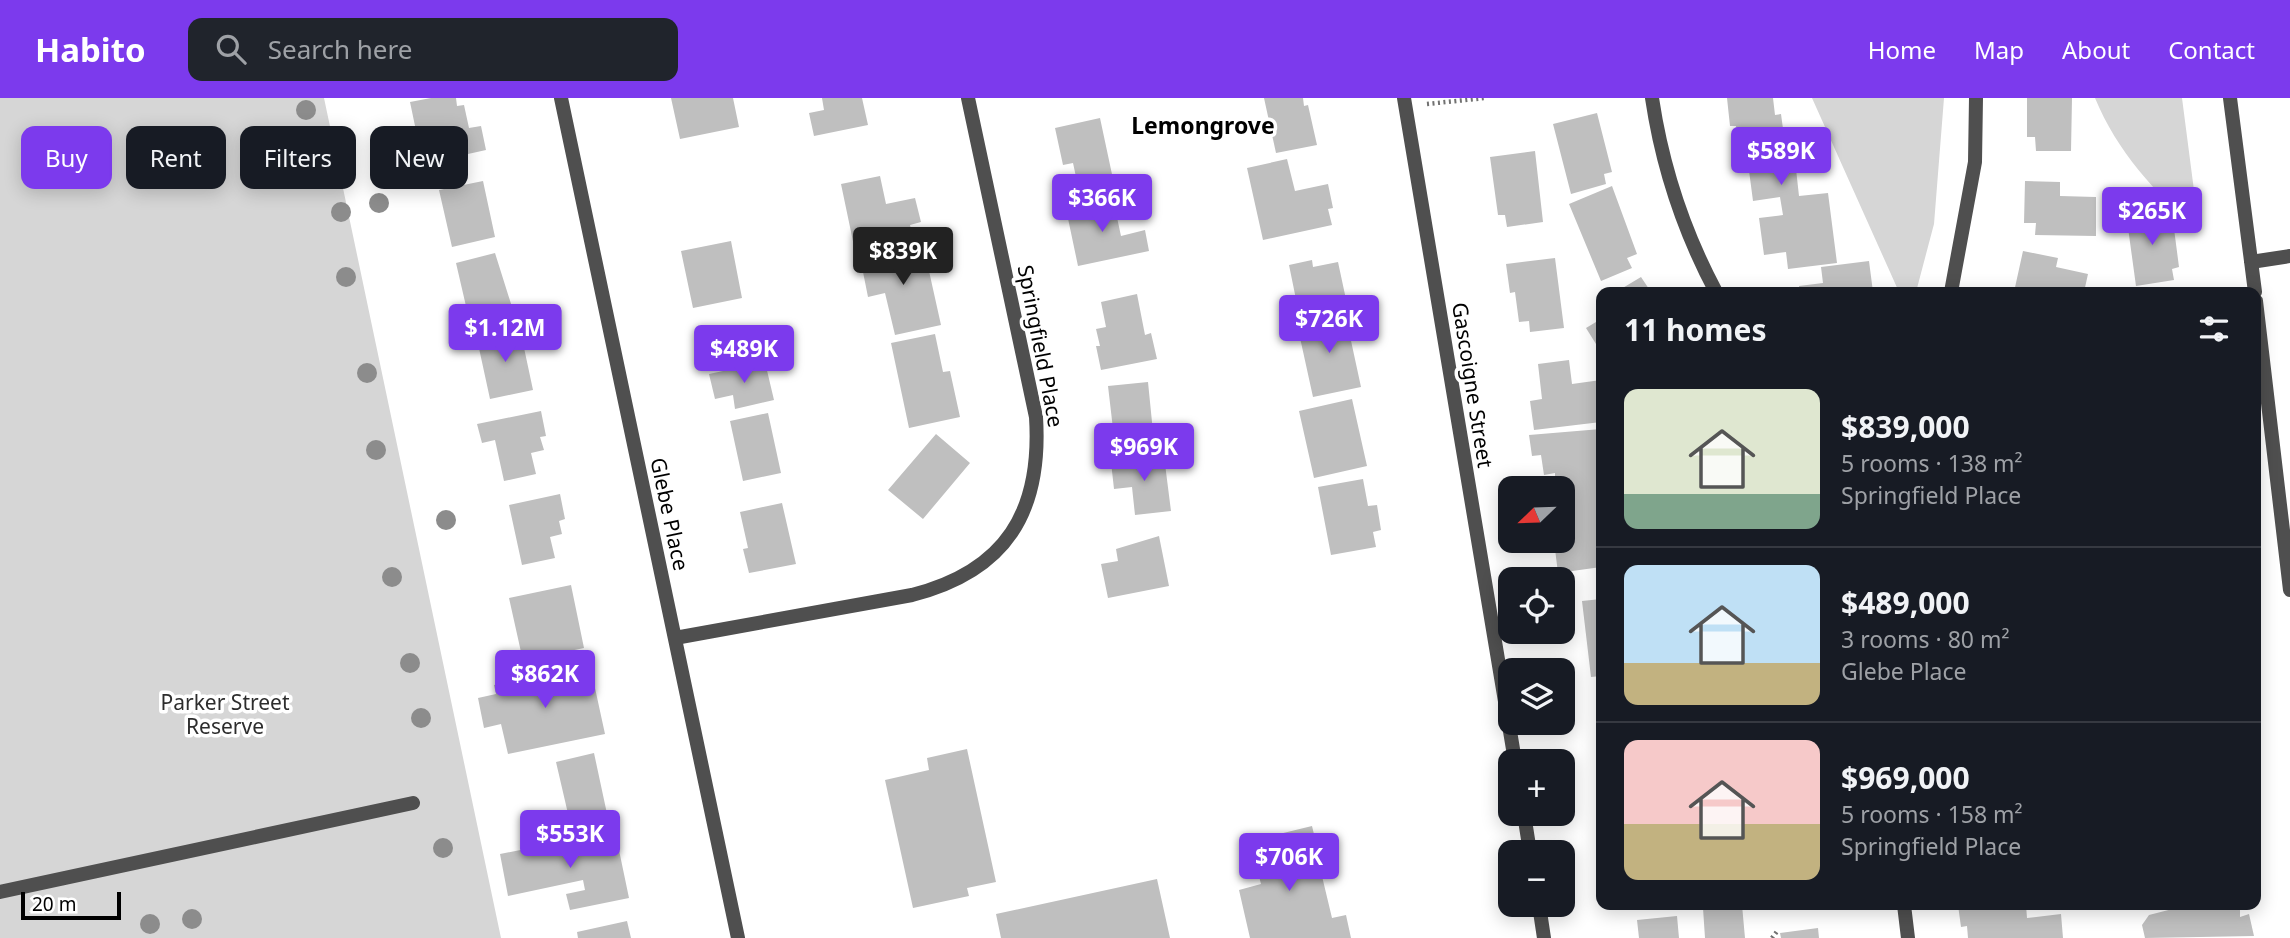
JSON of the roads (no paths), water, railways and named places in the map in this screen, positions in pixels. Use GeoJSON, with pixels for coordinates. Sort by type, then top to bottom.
{"type":"FeatureCollection","features":[{"type":"Feature","properties":{"kind":"street","name":"Glebe Place"},"geometry":{"type":"LineString","coordinates":[[562,98],[738,938]]}},
{"type":"Feature","properties":{"kind":"street","name":"Springfield Place"},"geometry":{"type":"LineString","coordinates":[[675,638],[912,595],[947,585],[965,576],[995,554],[1020,521],[1033,486],[1037,463],[1036,418],[968,98]]}},
{"type":"Feature","properties":{"kind":"street"},"geometry":{"type":"LineString","coordinates":[[1652,98],[1672,184],[1696,250],[1714,287]]}},
{"type":"Feature","properties":{"kind":"street"},"geometry":{"type":"LineString","coordinates":[[1952,287],[1972,189],[1976,98]]}},
{"type":"Feature","properties":{"kind":"street"},"geometry":{"type":"LineString","coordinates":[[2230,98],[2254,287]]}},
{"type":"Feature","properties":{"kind":"street","name":"Gascoigne Street"},"geometry":{"type":"LineString","coordinates":[[1405,102],[1513,749]]}},
{"type":"Feature","properties":{"kind":"street"},"geometry":{"type":"LineString","coordinates":[[2251,262],[2290,256]]}},
{"type":"Feature","properties":{"kind":"street"},"geometry":{"type":"LineString","coordinates":[[2261,344],[2290,590]]}},
{"type":"Feature","properties":{"kind":"street"},"geometry":{"type":"LineString","coordinates":[[0,892],[413,803]]}},
{"type":"Feature","properties":{"kind":"street"},"geometry":{"type":"LineString","coordinates":[[1905,910],[1908,938]]}},
{"type":"Feature","properties":{"kind":"street"},"geometry":{"type":"LineString","coordinates":[[1541,917],[1544,938]]}},
{"type":"Feature","properties":{"kind":"district","name":"Lemongrove"},"geometry":{"type":"Point","coordinates":[1203,125]}},
{"type":"Feature","properties":{"kind":"park label","name":"Parker Street Reserve"},"geometry":{"type":"Point","coordinates":[225,714]}}]}
